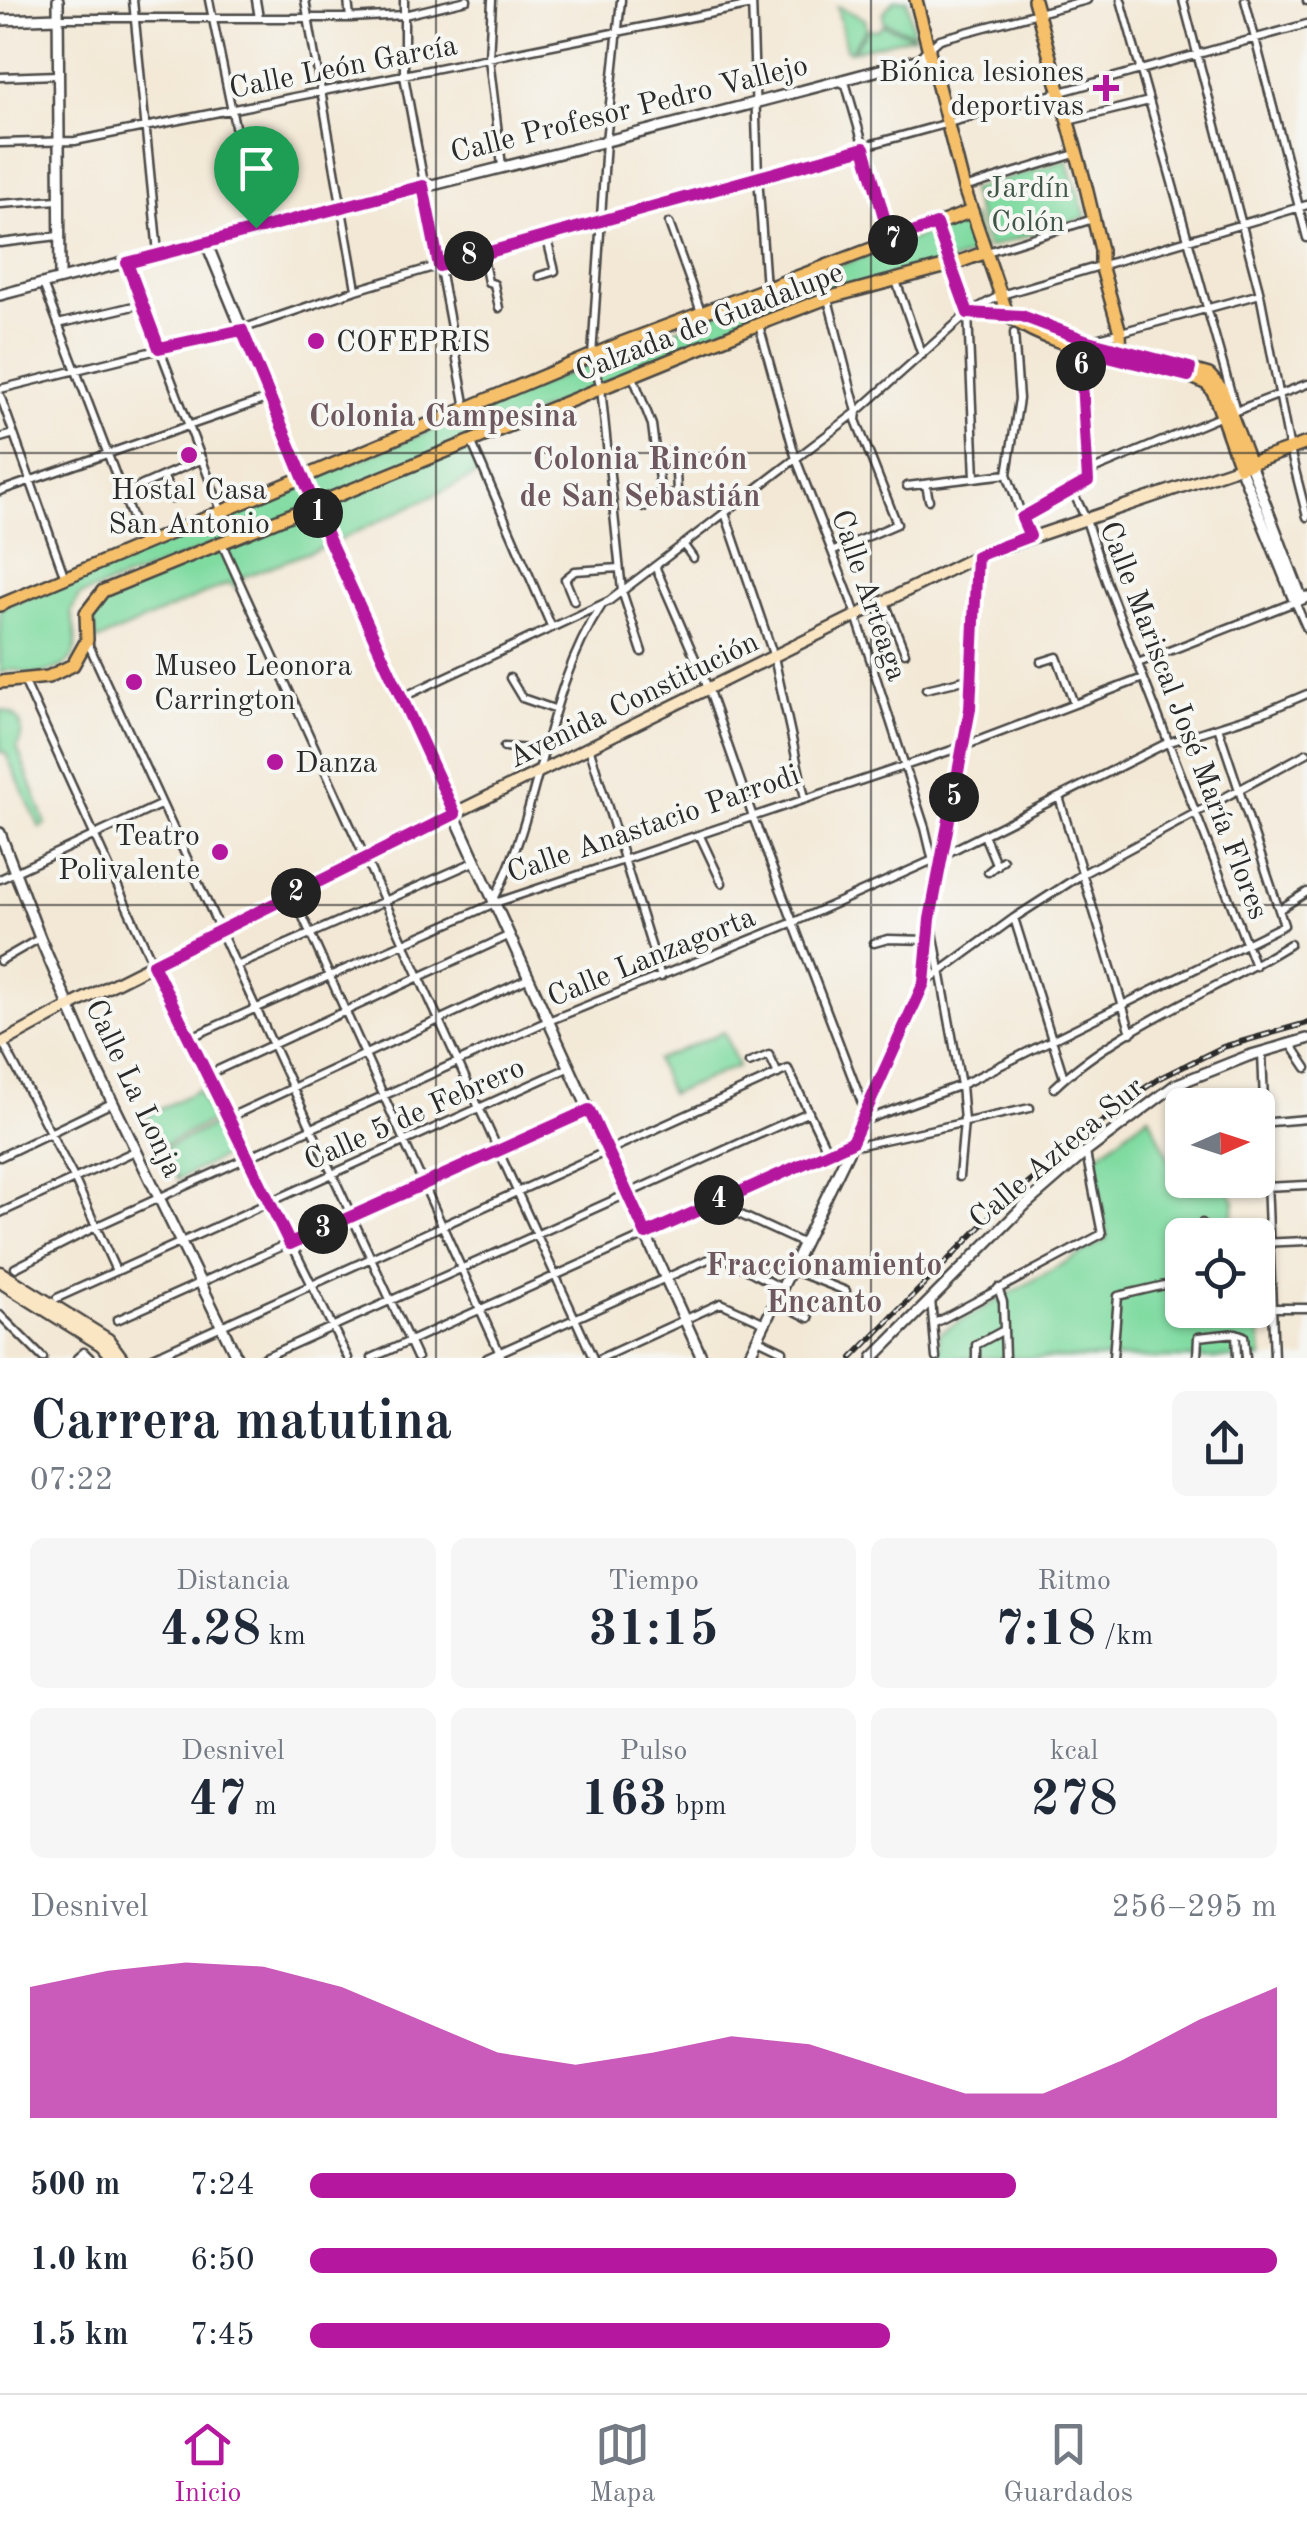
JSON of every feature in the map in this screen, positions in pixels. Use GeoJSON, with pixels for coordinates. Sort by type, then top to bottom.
{"type":"FeatureCollection","features":[{"type":"Feature","properties":{"kind":"main road"},"geometry":{"type":"LineString","coordinates":[[916,0],[964,188],[1008,316],[1022,316],[1084,345],[1215,378],[1245,466]]}},
{"type":"Feature","properties":{"kind":"main road"},"geometry":{"type":"LineString","coordinates":[[1036,6],[1101,250],[1122,354]]}},
{"type":"Feature","properties":{"kind":"main road","name":"Calzada de Guadalupe"},"geometry":{"type":"LineString","coordinates":[[0,605],[592,356],[972,211]]}},
{"type":"Feature","properties":{"kind":"main road","name":"Calzada de Guadalupe"},"geometry":{"type":"LineString","coordinates":[[0,682],[48,677],[74,665],[86,640],[86,612],[103,590],[759,324],[828,298],[986,252]]}},
{"type":"Feature","properties":{"kind":"main road","name":"Avenida Constitución"},"geometry":{"type":"LineString","coordinates":[[1,1044],[366,857],[977,556],[1307,443]]}},
{"type":"Feature","properties":{"kind":"main road"},"geometry":{"type":"LineString","coordinates":[[0,1272],[108,1339],[122,1358]]}},
{"type":"Feature","properties":{"kind":"main road"},"geometry":{"type":"LineString","coordinates":[[0,1282],[101,1345],[112,1358]]}},
{"type":"Feature","properties":{"kind":"street"},"geometry":{"type":"LineString","coordinates":[[58,0],[60,279]]}},
{"type":"Feature","properties":{"kind":"street"},"geometry":{"type":"LineString","coordinates":[[134,0],[158,254]]}},
{"type":"Feature","properties":{"kind":"street"},"geometry":{"type":"LineString","coordinates":[[209,0],[256,228]]}},
{"type":"Feature","properties":{"kind":"street"},"geometry":{"type":"LineString","coordinates":[[256,0],[259,18]]}},
{"type":"Feature","properties":{"kind":"street"},"geometry":{"type":"LineString","coordinates":[[306,0],[356,290]]}},
{"type":"Feature","properties":{"kind":"street"},"geometry":{"type":"LineString","coordinates":[[348,0],[350,18]]}},
{"type":"Feature","properties":{"kind":"street"},"geometry":{"type":"LineString","coordinates":[[404,0],[404,76],[466,408]]}},
{"type":"Feature","properties":{"kind":"street"},"geometry":{"type":"LineString","coordinates":[[0,20],[350,18],[404,15],[467,0]]}},
{"type":"Feature","properties":{"kind":"street"},"geometry":{"type":"LineString","coordinates":[[492,0],[489,59],[502,166]]}},
{"type":"Feature","properties":{"kind":"street"},"geometry":{"type":"LineString","coordinates":[[620,0],[592,356],[601,388],[622,591],[642,652]]}},
{"type":"Feature","properties":{"kind":"street","name":"Calle Profesor Pedro Vallejo"},"geometry":{"type":"LineString","coordinates":[[0,295],[755,104],[920,59],[940,38],[1036,6],[1087,0]]}},
{"type":"Feature","properties":{"kind":"street"},"geometry":{"type":"LineString","coordinates":[[1121,0],[1207,308],[1215,378],[1230,413]]}},
{"type":"Feature","properties":{"kind":"street"},"geometry":{"type":"LineString","coordinates":[[1184,0],[1260,294],[1307,518]]}},
{"type":"Feature","properties":{"kind":"street"},"geometry":{"type":"LineString","coordinates":[[1245,0],[1303,206],[1307,238]]}},
{"type":"Feature","properties":{"kind":"street"},"geometry":{"type":"LineString","coordinates":[[752,2],[766,288]]}},
{"type":"Feature","properties":{"kind":"street","name":"Calle León García"},"geometry":{"type":"LineString","coordinates":[[0,144],[60,143],[147,127],[752,2]]}},
{"type":"Feature","properties":{"kind":"street"},"geometry":{"type":"LineString","coordinates":[[65,578],[0,392],[159,348],[242,330],[356,290],[482,253],[1307,24]]}},
{"type":"Feature","properties":{"kind":"street"},"geometry":{"type":"LineString","coordinates":[[0,77],[58,76]]}},
{"type":"Feature","properties":{"kind":"street"},"geometry":{"type":"LineString","coordinates":[[838,81],[846,85],[891,241]]}},
{"type":"Feature","properties":{"kind":"street"},"geometry":{"type":"LineString","coordinates":[[1066,122],[1149,101]]}},
{"type":"Feature","properties":{"kind":"street"},"geometry":{"type":"LineString","coordinates":[[964,188],[1076,154]]}},
{"type":"Feature","properties":{"kind":"street"},"geometry":{"type":"LineString","coordinates":[[0,204],[58,200]]}},
{"type":"Feature","properties":{"kind":"street"},"geometry":{"type":"LineString","coordinates":[[402,697],[603,604],[857,412],[968,313],[1002,295],[1303,206]]}},
{"type":"Feature","properties":{"kind":"street"},"geometry":{"type":"LineString","coordinates":[[986,252],[1092,219]]}},
{"type":"Feature","properties":{"kind":"street"},"geometry":{"type":"LineString","coordinates":[[669,223],[701,312]]}},
{"type":"Feature","properties":{"kind":"street"},"geometry":{"type":"LineString","coordinates":[[936,224],[968,313],[975,478]]}},
{"type":"Feature","properties":{"kind":"street"},"geometry":{"type":"LineString","coordinates":[[539,276],[555,271],[546,235]]}},
{"type":"Feature","properties":{"kind":"street"},"geometry":{"type":"LineString","coordinates":[[0,242],[58,236]]}},
{"type":"Feature","properties":{"kind":"street"},"geometry":{"type":"LineString","coordinates":[[206,242],[314,503],[702,1358]]}},
{"type":"Feature","properties":{"kind":"street"},"geometry":{"type":"LineString","coordinates":[[482,253],[499,308]]}},
{"type":"Feature","properties":{"kind":"street"},"geometry":{"type":"LineString","coordinates":[[127,263],[221,510]]}},
{"type":"Feature","properties":{"kind":"street"},"geometry":{"type":"LineString","coordinates":[[895,280],[922,356]]}},
{"type":"Feature","properties":{"kind":"street"},"geometry":{"type":"LineString","coordinates":[[42,284],[142,544]]}},
{"type":"Feature","properties":{"kind":"street"},"geometry":{"type":"LineString","coordinates":[[1022,518],[1088,481],[1084,345],[1260,294]]}},
{"type":"Feature","properties":{"kind":"street"},"geometry":{"type":"LineString","coordinates":[[828,298],[856,420],[897,524],[834,551]]}},
{"type":"Feature","properties":{"kind":"street"},"geometry":{"type":"LineString","coordinates":[[58,324],[142,304]]}},
{"type":"Feature","properties":{"kind":"street"},"geometry":{"type":"LineString","coordinates":[[968,313],[1008,316]]}},
{"type":"Feature","properties":{"kind":"street","name":"Calle Arteaga"},"geometry":{"type":"LineString","coordinates":[[759,324],[796,459],[834,551],[938,858]]}},
{"type":"Feature","properties":{"kind":"street"},"geometry":{"type":"LineString","coordinates":[[1014,333],[1019,398],[1007,474],[1030,536]]}},
{"type":"Feature","properties":{"kind":"street"},"geometry":{"type":"LineString","coordinates":[[632,376],[652,425],[662,496]]}},
{"type":"Feature","properties":{"kind":"street"},"geometry":{"type":"LineString","coordinates":[[1088,472],[1307,384]]}},
{"type":"Feature","properties":{"kind":"street"},"geometry":{"type":"LineString","coordinates":[[0,491],[269,398]]}},
{"type":"Feature","properties":{"kind":"street"},"geometry":{"type":"LineString","coordinates":[[0,438],[14,434]]}},
{"type":"Feature","properties":{"kind":"street"},"geometry":{"type":"LineString","coordinates":[[472,442],[552,628]]}},
{"type":"Feature","properties":{"kind":"street"},"geometry":{"type":"LineString","coordinates":[[644,507],[677,491],[674,456],[669,452],[656,453]]}},
{"type":"Feature","properties":{"kind":"street"},"geometry":{"type":"LineString","coordinates":[[122,494],[202,459]]}},
{"type":"Feature","properties":{"kind":"street"},"geometry":{"type":"LineString","coordinates":[[1245,466],[1301,599],[1307,629]]}},
{"type":"Feature","properties":{"kind":"street"},"geometry":{"type":"LineString","coordinates":[[907,486],[1007,474]]}},
{"type":"Feature","properties":{"kind":"street"},"geometry":{"type":"LineString","coordinates":[[164,478],[172,499]]}},
{"type":"Feature","properties":{"kind":"street"},"geometry":{"type":"LineString","coordinates":[[926,485],[929,500]]}},
{"type":"Feature","properties":{"kind":"street","name":"Calle Mariscal José María Flores"},"geometry":{"type":"LineString","coordinates":[[1072,490],[1086,517],[1142,678],[1255,966]]}},
{"type":"Feature","properties":{"kind":"street"},"geometry":{"type":"LineString","coordinates":[[725,513],[774,658],[804,798]]}},
{"type":"Feature","properties":{"kind":"street"},"geometry":{"type":"LineString","coordinates":[[221,543],[593,1358]]}},
{"type":"Feature","properties":{"kind":"street"},"geometry":{"type":"LineString","coordinates":[[683,544],[693,558]]}},
{"type":"Feature","properties":{"kind":"street"},"geometry":{"type":"LineString","coordinates":[[748,1358],[924,983],[938,858],[964,746],[973,678],[977,556]]}},
{"type":"Feature","properties":{"kind":"street"},"geometry":{"type":"LineString","coordinates":[[655,566],[708,688],[864,1117]]}},
{"type":"Feature","properties":{"kind":"street"},"geometry":{"type":"LineString","coordinates":[[574,601],[565,578],[575,572],[619,568]]}},
{"type":"Feature","properties":{"kind":"street"},"geometry":{"type":"LineString","coordinates":[[1138,663],[1301,599]]}},
{"type":"Feature","properties":{"kind":"street"},"geometry":{"type":"LineString","coordinates":[[884,601],[905,653]]}},
{"type":"Feature","properties":{"kind":"street"},"geometry":{"type":"LineString","coordinates":[[494,901],[514,855],[554,709],[585,631],[603,604]]}},
{"type":"Feature","properties":{"kind":"street"},"geometry":{"type":"LineString","coordinates":[[571,619],[583,620],[585,631]]}},
{"type":"Feature","properties":{"kind":"street"},"geometry":{"type":"LineString","coordinates":[[86,640],[417,1358]]}},
{"type":"Feature","properties":{"kind":"street"},"geometry":{"type":"LineString","coordinates":[[1041,662],[1057,657],[1074,704]]}},
{"type":"Feature","properties":{"kind":"street"},"geometry":{"type":"LineString","coordinates":[[23,678],[153,964],[348,1358]]}},
{"type":"Feature","properties":{"kind":"street"},"geometry":{"type":"LineString","coordinates":[[510,678],[522,698],[554,709]]}},
{"type":"Feature","properties":{"kind":"street"},"geometry":{"type":"LineString","coordinates":[[926,688],[973,678]]}},
{"type":"Feature","properties":{"kind":"street","name":"Calle Anastacio Parrodi"},"geometry":{"type":"LineString","coordinates":[[189,1038],[494,901],[624,862],[964,746],[1142,678]]}},
{"type":"Feature","properties":{"kind":"street","name":"Calle Lanzagorta"},"geometry":{"type":"LineString","coordinates":[[15,1268],[94,1226],[458,1062],[938,858],[1167,744],[1262,714],[1307,694]]}},
{"type":"Feature","properties":{"kind":"street"},"geometry":{"type":"LineString","coordinates":[[864,1117],[961,1085],[1284,925],[1218,727]]}},
{"type":"Feature","properties":{"kind":"street"},"geometry":{"type":"LineString","coordinates":[[504,746],[544,750]]}},
{"type":"Feature","properties":{"kind":"street"},"geometry":{"type":"LineString","coordinates":[[589,748],[661,977]]}},
{"type":"Feature","properties":{"kind":"street"},"geometry":{"type":"LineString","coordinates":[[924,983],[1014,918],[1084,874],[1307,752]]}},
{"type":"Feature","properties":{"kind":"street"},"geometry":{"type":"LineString","coordinates":[[1060,797],[1132,1033]]}},
{"type":"Feature","properties":{"kind":"street"},"geometry":{"type":"LineString","coordinates":[[0,879],[162,804]]}},
{"type":"Feature","properties":{"kind":"street","name":"Calle La Lonja"},"geometry":{"type":"LineString","coordinates":[[0,833],[40,938],[112,1103],[238,1358]]}},
{"type":"Feature","properties":{"kind":"street"},"geometry":{"type":"LineString","coordinates":[[984,835],[1000,863],[988,872]]}},
{"type":"Feature","properties":{"kind":"street"},"geometry":{"type":"LineString","coordinates":[[700,836],[722,883]]}},
{"type":"Feature","properties":{"kind":"street"},"geometry":{"type":"LineString","coordinates":[[236,966],[476,860]]}},
{"type":"Feature","properties":{"kind":"street"},"geometry":{"type":"LineString","coordinates":[[1280,909],[1307,892]]}},
{"type":"Feature","properties":{"kind":"street"},"geometry":{"type":"LineString","coordinates":[[293,895],[500,1355]]}},
{"type":"Feature","properties":{"kind":"street"},"geometry":{"type":"LineString","coordinates":[[1014,918],[1064,1078]]}},
{"type":"Feature","properties":{"kind":"street"},"geometry":{"type":"LineString","coordinates":[[930,919],[961,1085],[964,1122],[959,1177]]}},
{"type":"Feature","properties":{"kind":"street"},"geometry":{"type":"LineString","coordinates":[[207,1075],[510,935]]}},
{"type":"Feature","properties":{"kind":"street"},"geometry":{"type":"LineString","coordinates":[[0,961],[40,938]]}},
{"type":"Feature","properties":{"kind":"street"},"geometry":{"type":"LineString","coordinates":[[874,943],[888,939],[928,940]]}},
{"type":"Feature","properties":{"kind":"street"},"geometry":{"type":"LineString","coordinates":[[1054,1088],[1132,1033],[1290,944]]}},
{"type":"Feature","properties":{"kind":"street"},"geometry":{"type":"LineString","coordinates":[[228,1118],[529,978]]}},
{"type":"Feature","properties":{"kind":"street","name":"Calle Azteca Sur"},"geometry":{"type":"LineString","coordinates":[[873,1358],[1025,1205],[1086,1152],[1175,1085],[1307,1039]]}},
{"type":"Feature","properties":{"kind":"street"},"geometry":{"type":"LineString","coordinates":[[1291,1042],[1307,1068]]}},
{"type":"Feature","properties":{"kind":"street"},"geometry":{"type":"LineString","coordinates":[[1,1044],[74,1178],[116,1271]]}},
{"type":"Feature","properties":{"kind":"street"},"geometry":{"type":"LineString","coordinates":[[1261,1088],[1262,1052]]}},
{"type":"Feature","properties":{"kind":"street"},"geometry":{"type":"LineString","coordinates":[[749,1063],[769,1055],[778,1074]]}},
{"type":"Feature","properties":{"kind":"street","name":"Calle 5 de Febrero"},"geometry":{"type":"LineString","coordinates":[[57,1298],[570,1067]]}},
{"type":"Feature","properties":{"kind":"street"},"geometry":{"type":"LineString","coordinates":[[151,1358],[791,1070],[828,1152]]}},
{"type":"Feature","properties":{"kind":"street"},"geometry":{"type":"LineString","coordinates":[[0,1157],[112,1103]]}},
{"type":"Feature","properties":{"kind":"street"},"geometry":{"type":"LineString","coordinates":[[372,1358],[852,1142],[861,1145],[1030,1108]]}},
{"type":"Feature","properties":{"kind":"street"},"geometry":{"type":"LineString","coordinates":[[117,1320],[589,1110]]}},
{"type":"Feature","properties":{"kind":"street"},"geometry":{"type":"LineString","coordinates":[[264,1358],[810,1112]]}},
{"type":"Feature","properties":{"kind":"street"},"geometry":{"type":"LineString","coordinates":[[1275,1122],[1307,1119]]}},
{"type":"Feature","properties":{"kind":"street"},"geometry":{"type":"LineString","coordinates":[[0,1213],[136,1151]]}},
{"type":"Feature","properties":{"kind":"street"},"geometry":{"type":"LineString","coordinates":[[936,1322],[1102,1234],[1086,1152]]}},
{"type":"Feature","properties":{"kind":"street"},"geometry":{"type":"LineString","coordinates":[[1275,1187],[1307,1186]]}},
{"type":"Feature","properties":{"kind":"street"},"geometry":{"type":"LineString","coordinates":[[714,1202],[804,1244]]}},
{"type":"Feature","properties":{"kind":"street"},"geometry":{"type":"LineString","coordinates":[[1275,1242],[1307,1241]]}},
{"type":"Feature","properties":{"kind":"street"},"geometry":{"type":"LineString","coordinates":[[487,1358],[721,1256],[783,1288]]}},
{"type":"Feature","properties":{"kind":"street"},"geometry":{"type":"LineString","coordinates":[[792,1270],[846,1291]]}},
{"type":"Feature","properties":{"kind":"street"},"geometry":{"type":"LineString","coordinates":[[1113,1358],[1118,1296],[1165,1284]]}},
{"type":"Feature","properties":{"kind":"street"},"geometry":{"type":"LineString","coordinates":[[998,1288],[1003,1302],[1005,1358]]}},
{"type":"Feature","properties":{"kind":"street"},"geometry":{"type":"LineString","coordinates":[[931,1298],[936,1358]]}},
{"type":"Feature","properties":{"kind":"street"},"geometry":{"type":"LineString","coordinates":[[776,1302],[809,1318]]}},
{"type":"Feature","properties":{"kind":"street"},"geometry":{"type":"LineString","coordinates":[[602,1358],[721,1303],[766,1322]]}},
{"type":"Feature","properties":{"kind":"street"},"geometry":{"type":"LineString","coordinates":[[1275,1310],[1307,1308]]}},
{"type":"Feature","properties":{"kind":"street"},"geometry":{"type":"LineString","coordinates":[[0,1315],[44,1358]]}},
{"type":"Feature","properties":{"kind":"street"},"geometry":{"type":"LineString","coordinates":[[1273,1328],[1274,1358]]}},
{"type":"Feature","properties":{"kind":"street"},"geometry":{"type":"LineString","coordinates":[[976,1358],[976,1345],[1004,1330]]}},
{"type":"Feature","properties":{"kind":"street"},"geometry":{"type":"LineString","coordinates":[[1236,1333],[1237,1358]]}},
{"type":"Feature","properties":{"kind":"street"},"geometry":{"type":"LineString","coordinates":[[1197,1358],[1198,1337],[1236,1333],[1244,1336],[1246,1358]]}},
{"type":"Feature","properties":{"kind":"street"},"geometry":{"type":"LineString","coordinates":[[758,1339],[783,1351]]}},
{"type":"Feature","properties":{"kind":"street"},"geometry":{"type":"LineString","coordinates":[[78,1358],[84,1352],[90,1358]]}},
{"type":"Feature","properties":{"kind":"green space"},"geometry":{"type":"Polygon","coordinates":[[[894,0],[907,0],[914,34],[884,22],[883,13],[894,0]]]}},
{"type":"Feature","properties":{"kind":"green space"},"geometry":{"type":"Polygon","coordinates":[[[837,6],[865,19],[867,28],[850,51],[846,49],[837,6]]]}},
{"type":"Feature","properties":{"kind":"green space"},"geometry":{"type":"Polygon","coordinates":[[[883,25],[914,36],[852,51],[869,29],[877,30],[883,25]]]}},
{"type":"Feature","properties":{"kind":"green space","name":"Jardín Colón"},"geometry":{"type":"Polygon","coordinates":[[[1067,160],[1086,217],[988,248],[970,190],[1067,160]]]}},
{"type":"Feature","properties":{"kind":"green space"},"geometry":{"type":"Polygon","coordinates":[[[972,217],[983,250],[782,309],[478,437],[471,441],[483,472],[331,544],[238,579],[221,543],[79,596],[71,612],[76,645],[65,665],[41,674],[14,670],[0,673],[0,607],[762,294],[972,217]]]}},
{"type":"Feature","properties":{"kind":"green space"},"geometry":{"type":"Polygon","coordinates":[[[220,545],[236,588],[229,583],[97,641],[92,622],[104,596],[220,545]]]}},
{"type":"Feature","properties":{"kind":"green space"},"geometry":{"type":"Polygon","coordinates":[[[1,710],[14,715],[20,724],[17,747],[46,824],[40,828],[5,752],[0,752],[1,710]]]}},
{"type":"Feature","properties":{"kind":"green space"},"geometry":{"type":"Polygon","coordinates":[[[724,1032],[738,1066],[670,1094],[656,1060],[724,1032]]]}},
{"type":"Feature","properties":{"kind":"green space"},"geometry":{"type":"Polygon","coordinates":[[[198,1090],[213,1120],[162,1146],[147,1116],[198,1090]]]}},
{"type":"Feature","properties":{"kind":"green space"},"geometry":{"type":"Polygon","coordinates":[[[1149,1115],[1165,1150],[1165,1198],[1233,1198],[1232,1218],[1165,1218],[1165,1328],[1260,1328],[1262,1358],[940,1358],[939,1333],[1107,1239],[1094,1158],[1149,1115]]]}},
{"type":"Feature","properties":{"kind":"green space"},"geometry":{"type":"Polygon","coordinates":[[[215,1124],[229,1154],[178,1179],[163,1149],[215,1124]]]}},
{"type":"Feature","properties":{"kind":"railway"},"geometry":{"type":"LineString","coordinates":[[852,1358],[998,1209],[1133,1096],[1223,1047],[1307,1023]]}},
{"type":"Feature","properties":{"kind":"place","name":"Biónica lesiones deportivas"},"geometry":{"type":"Point","coordinates":[1106,88]}},
{"type":"Feature","properties":{"kind":"place","name":"COFEPRIS"},"geometry":{"type":"Point","coordinates":[316,341]}},
{"type":"Feature","properties":{"kind":"place","name":"Hostal Casa San Antonio"},"geometry":{"type":"Point","coordinates":[189,455]}},
{"type":"Feature","properties":{"kind":"place","name":"Museo Leonora Carrington"},"geometry":{"type":"Point","coordinates":[134,682]}},
{"type":"Feature","properties":{"kind":"place","name":"Danza"},"geometry":{"type":"Point","coordinates":[275,762]}},
{"type":"Feature","properties":{"kind":"place","name":"Teatro Polivalente"},"geometry":{"type":"Point","coordinates":[220,852]}},
{"type":"Feature","properties":{"kind":"district","name":"Colonia Campesina"},"geometry":{"type":"Point","coordinates":[443,415]}},
{"type":"Feature","properties":{"kind":"district","name":"Colonia Rincón de San Sebastián"},"geometry":{"type":"Point","coordinates":[640,476]}},
{"type":"Feature","properties":{"kind":"district","name":"Fraccionamiento Encanto"},"geometry":{"type":"Point","coordinates":[824,1282]}},
{"type":"Feature","properties":{"kind":"route"},"geometry":{"type":"LineString","coordinates":[[864,148],[891,241],[936,224],[968,313],[1022,316],[1088,341],[1190,368],[1188,376],[1080,349],[1088,481],[1022,518],[1030,536],[977,556],[970,709],[930,919],[924,983],[852,1142],[646,1234],[589,1110],[290,1244],[153,964],[455,814],[307,490],[242,330],[159,348],[127,263],[256,228],[423,186],[439,266],[864,148]]}}]}
